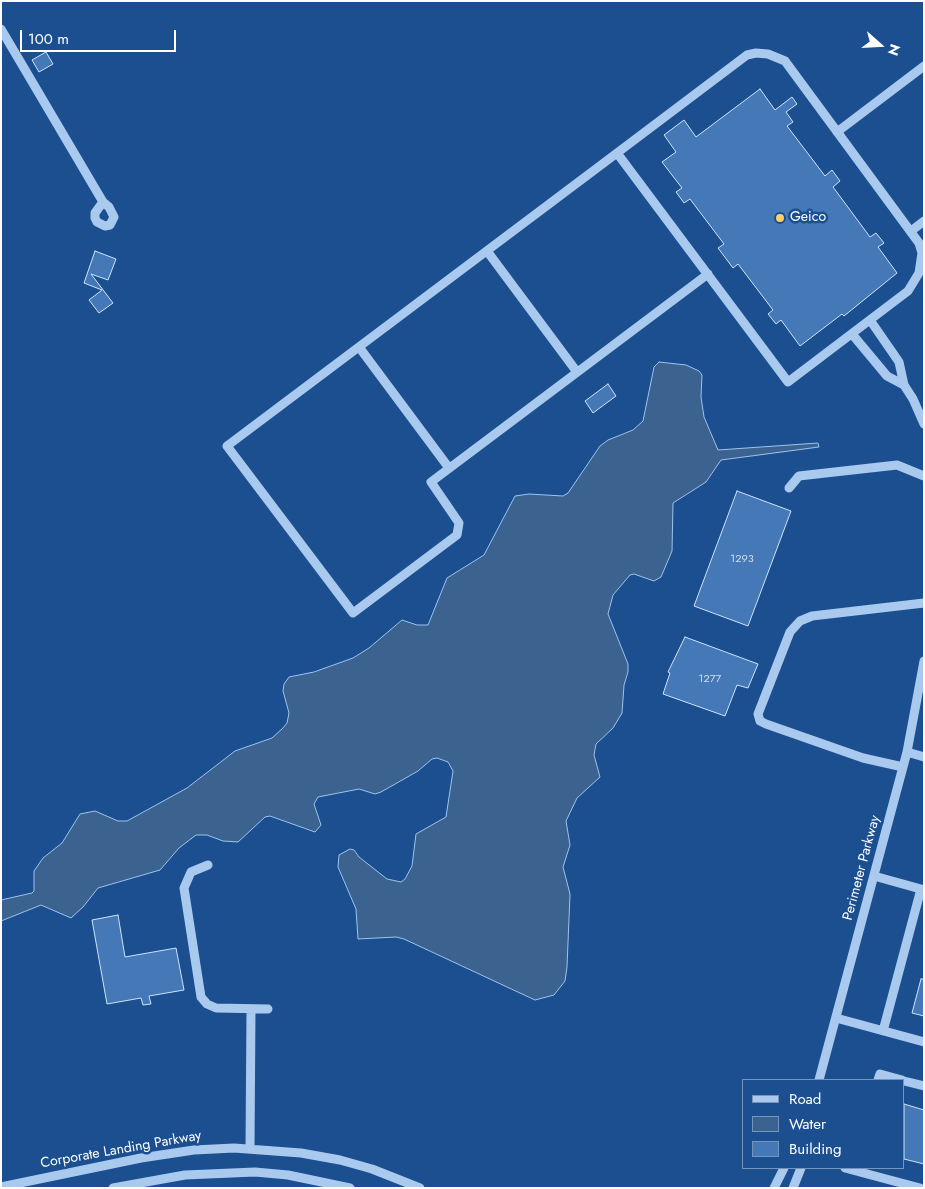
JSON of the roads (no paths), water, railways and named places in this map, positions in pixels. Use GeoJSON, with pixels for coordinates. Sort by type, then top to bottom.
{"type":"FeatureCollection","features":[{"type":"Feature","properties":{"kind":"street"},"geometry":{"type":"LineString","coordinates":[[1,29],[103,202]]}},
{"type":"Feature","properties":{"kind":"street"},"geometry":{"type":"LineString","coordinates":[[618,152],[788,382],[908,291],[919,273],[922,253],[919,243],[785,61],[768,54],[756,53],[747,55],[227,446],[353,613],[457,535],[459,523],[431,482],[708,274]]}},
{"type":"Feature","properties":{"kind":"street"},"geometry":{"type":"LineString","coordinates":[[837,132],[924,66]]}},
{"type":"Feature","properties":{"kind":"street"},"geometry":{"type":"LineString","coordinates":[[911,231],[924,221]]}},
{"type":"Feature","properties":{"kind":"street"},"geometry":{"type":"LineString","coordinates":[[487,251],[577,372]]}},
{"type":"Feature","properties":{"kind":"street"},"geometry":{"type":"LineString","coordinates":[[870,320],[899,362],[904,385],[914,399],[924,424]]}},
{"type":"Feature","properties":{"kind":"street"},"geometry":{"type":"LineString","coordinates":[[852,334],[887,376],[904,385]]}},
{"type":"Feature","properties":{"kind":"street"},"geometry":{"type":"LineString","coordinates":[[359,347],[449,468]]}},
{"type":"Feature","properties":{"kind":"street"},"geometry":{"type":"LineString","coordinates":[[789,488],[799,476],[897,465],[924,476]]}},
{"type":"Feature","properties":{"kind":"street"},"geometry":{"type":"LineString","coordinates":[[903,767],[863,758],[766,724],[760,721],[758,714],[790,632],[800,621],[812,616],[924,603]]}},
{"type":"Feature","properties":{"kind":"street","name":"Perimeter Parkway"},"geometry":{"type":"LineString","coordinates":[[819,1079],[907,752],[924,661]]}},
{"type":"Feature","properties":{"kind":"street"},"geometry":{"type":"LineString","coordinates":[[907,752],[924,757]]}},
{"type":"Feature","properties":{"kind":"street"},"geometry":{"type":"LineString","coordinates":[[208,865],[191,872],[184,888],[201,996],[207,1004],[216,1008],[268,1009]]}},
{"type":"Feature","properties":{"kind":"street"},"geometry":{"type":"LineString","coordinates":[[874,876],[923,890],[883,1031]]}},
{"type":"Feature","properties":{"kind":"street"},"geometry":{"type":"LineString","coordinates":[[250,1148],[251,1009]]}},
{"type":"Feature","properties":{"kind":"street"},"geometry":{"type":"LineString","coordinates":[[836,1018],[924,1042]]}},
{"type":"Feature","properties":{"kind":"street"},"geometry":{"type":"LineString","coordinates":[[878,1079],[880,1074],[899,1079]]}},
{"type":"Feature","properties":{"kind":"street"},"geometry":{"type":"LineString","coordinates":[[905,1081],[924,1086]]}},
{"type":"Feature","properties":{"kind":"street","name":"Corporate Landing Parkway"},"geometry":{"type":"LineString","coordinates":[[1,1187],[194,1150],[250,1148],[301,1153],[340,1160],[372,1169],[420,1188]]}},
{"type":"Feature","properties":{"kind":"street"},"geometry":{"type":"LineString","coordinates":[[774,1188],[784,1169]]}},
{"type":"Feature","properties":{"kind":"street"},"geometry":{"type":"LineString","coordinates":[[793,1188],[801,1169]]}},
{"type":"Feature","properties":{"kind":"street"},"geometry":{"type":"LineString","coordinates":[[851,1169],[920,1188]]}},
{"type":"Feature","properties":{"kind":"street"},"geometry":{"type":"LineString","coordinates":[[113,1188],[151,1184],[206,1173],[255,1172],[288,1175],[350,1188]]}},
{"type":"Feature","properties":{"kind":"water"},"geometry":{"type":"Polygon","coordinates":[[[659,362],[686,365],[699,371],[702,375],[701,397],[704,417],[718,450],[818,443],[819,447],[721,460],[706,482],[673,503],[672,551],[661,577],[654,581],[634,574],[630,575],[613,595],[608,614],[628,664],[622,713],[613,728],[596,744],[594,755],[600,777],[577,798],[566,821],[570,845],[563,867],[570,894],[567,967],[565,981],[554,995],[535,1000],[404,939],[396,937],[358,939],[356,909],[338,867],[339,855],[350,849],[354,850],[359,857],[387,879],[401,882],[405,879],[412,866],[416,834],[446,817],[453,771],[448,762],[437,758],[432,759],[418,771],[375,794],[359,789],[318,797],[314,804],[321,825],[315,832],[270,816],[265,817],[238,842],[223,841],[207,835],[196,835],[179,848],[160,870],[98,888],[83,907],[71,918],[41,905],[1,921],[1,900],[34,891],[34,871],[43,858],[62,843],[80,814],[95,811],[118,821],[127,821],[187,788],[235,751],[272,738],[287,723],[289,713],[283,691],[284,684],[289,677],[314,672],[353,658],[369,648],[402,620],[417,625],[428,625],[447,578],[484,555],[515,496],[529,494],[563,496],[568,493],[600,446],[608,440],[633,430],[643,421],[654,367],[659,362]]]}},
{"type":"Feature","properties":{"kind":"place","name":"Geico"},"geometry":{"type":"Point","coordinates":[780,218]}}]}
